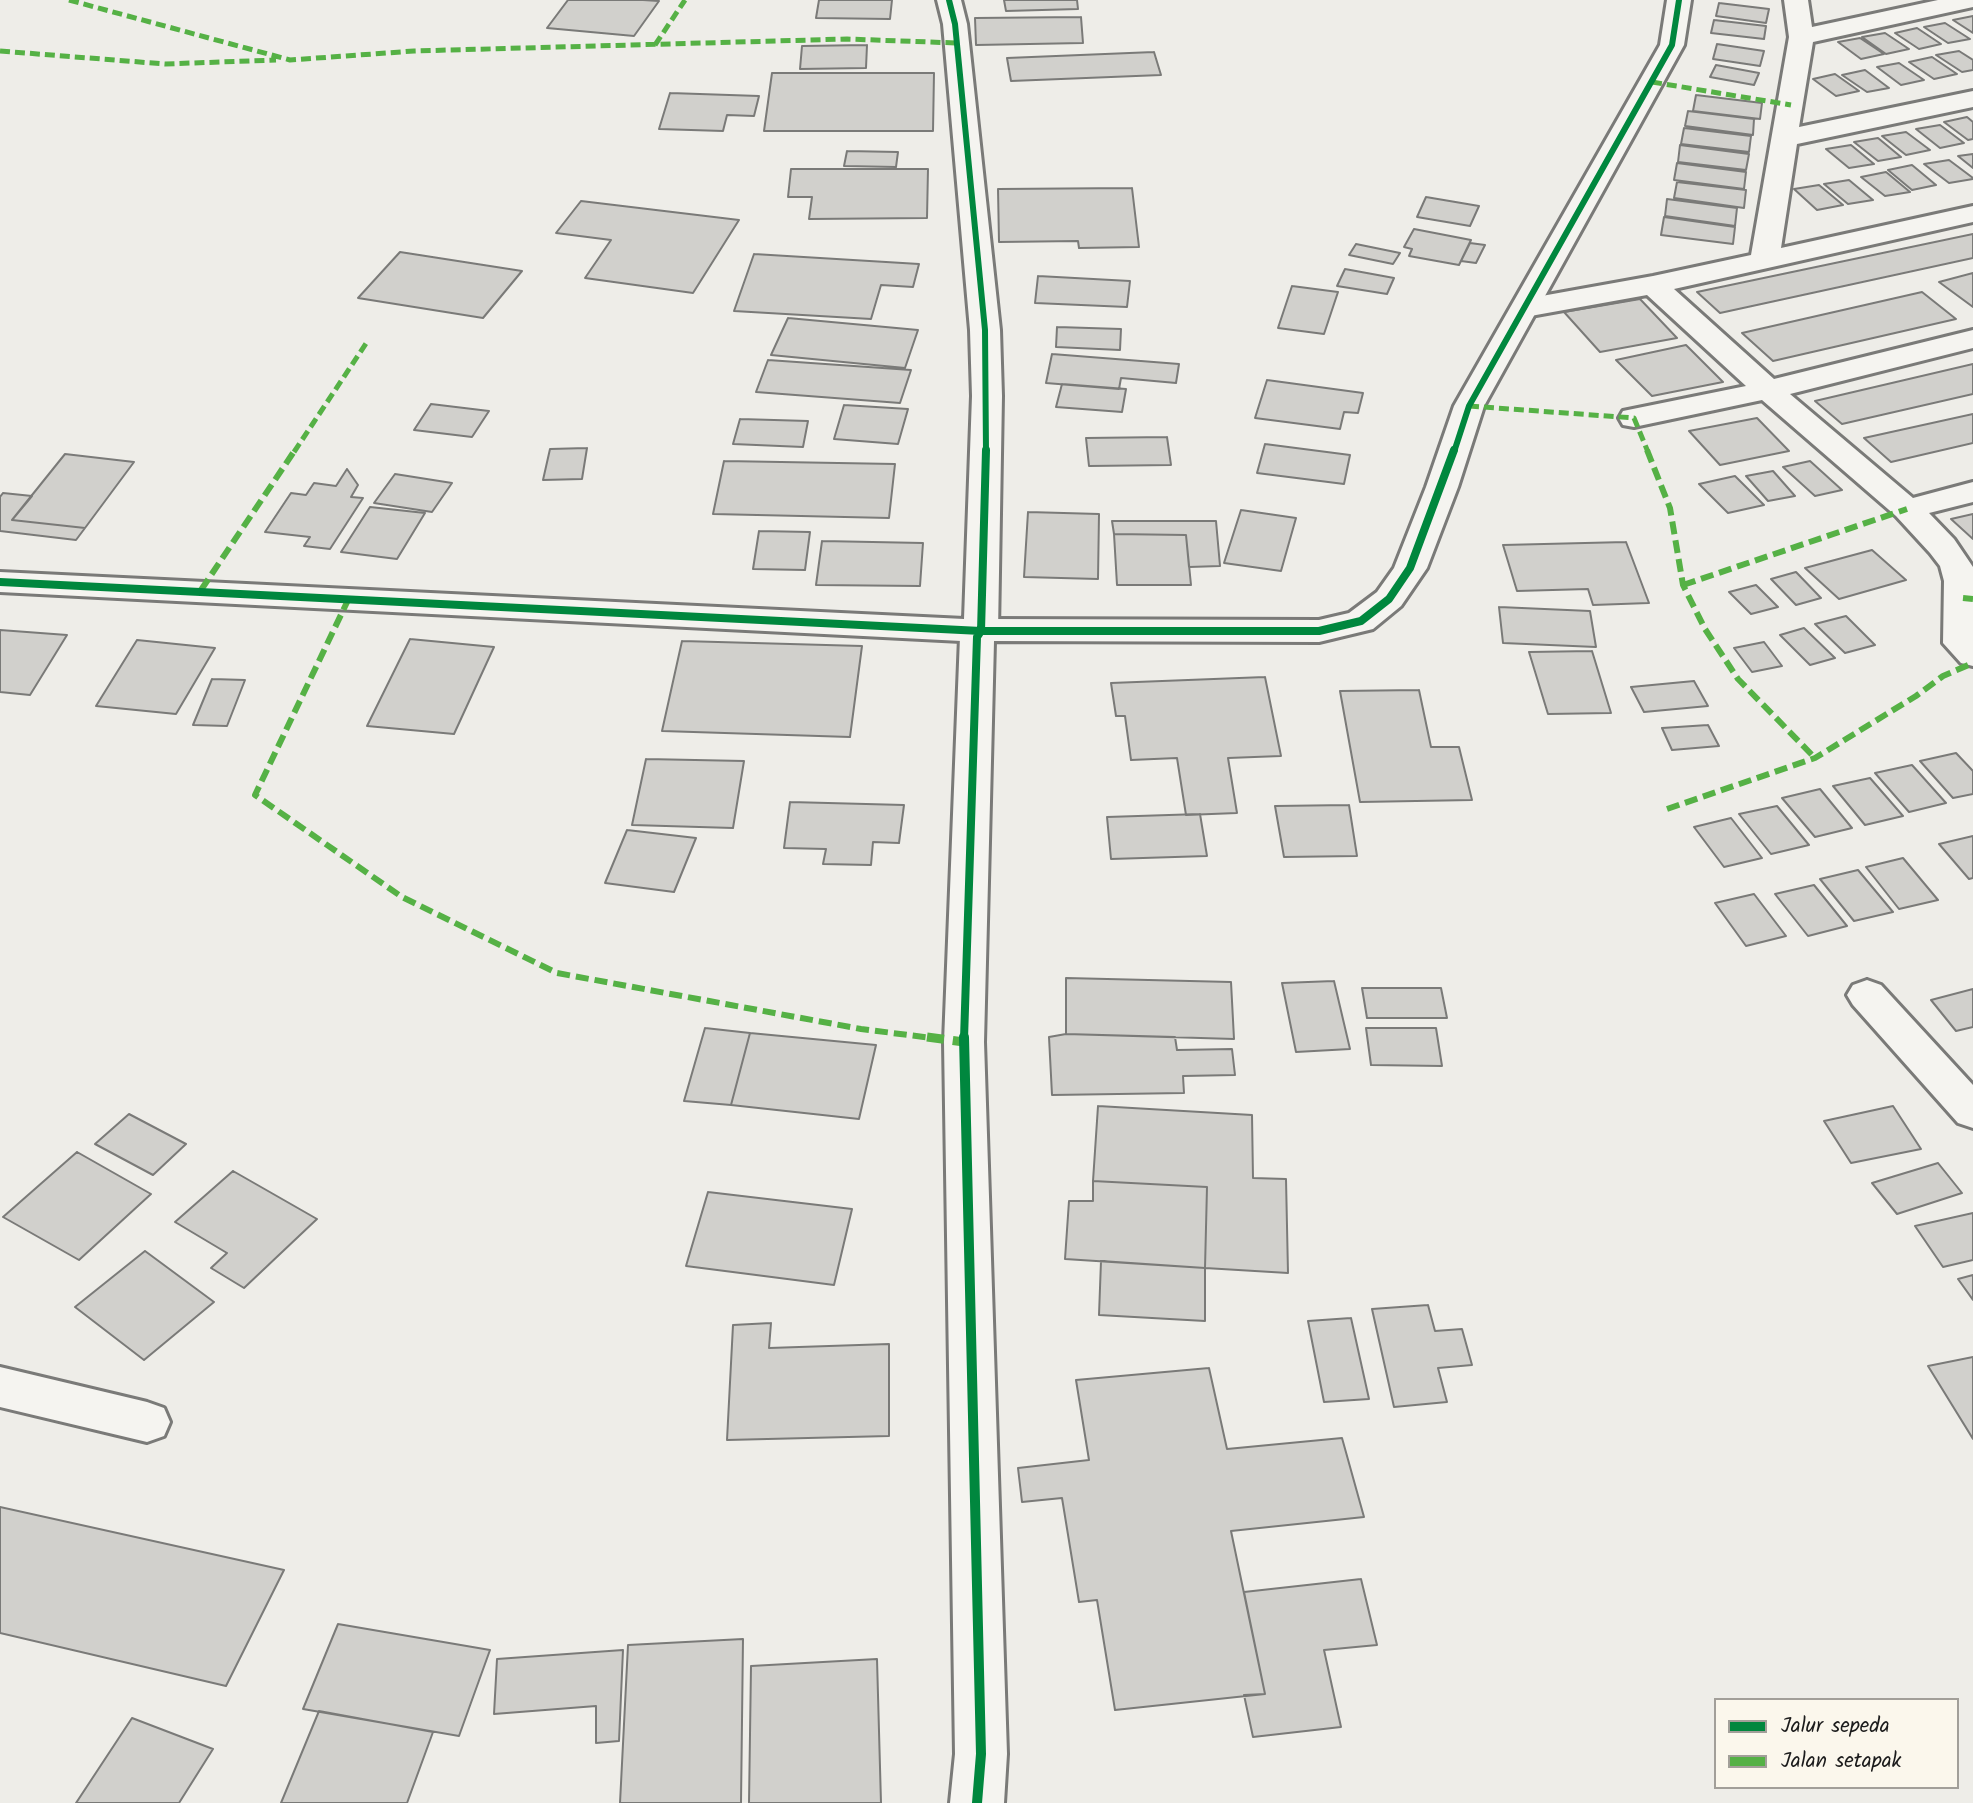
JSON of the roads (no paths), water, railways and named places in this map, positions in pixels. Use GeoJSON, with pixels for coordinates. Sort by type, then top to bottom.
{"type":"FeatureCollection","features":[{"type":"Feature","properties":{"kind":"street"},"geometry":{"type":"LineString","coordinates":[[948,0],[955,24],[985,330],[987,396],[981,631],[976,637],[975,647],[964,1042],[981,1754],[977,1803]]}},
{"type":"Feature","properties":{"kind":"street"},"geometry":{"type":"LineString","coordinates":[[0,582],[981,631],[1297,632],[1329,629],[1361,621],[1389,599],[1410,568],[1442,487],[1468,406],[1672,46],[1679,0]]}},
{"type":"Feature","properties":{"kind":"street"},"geometry":{"type":"LineString","coordinates":[[1765,258],[1801,37],[1796,0]]}},
{"type":"Feature","properties":{"kind":"street"},"geometry":{"type":"LineString","coordinates":[[1801,37],[1971,0]]}},
{"type":"Feature","properties":{"kind":"street"},"geometry":{"type":"LineString","coordinates":[[1786,138],[1973,99]]}},
{"type":"Feature","properties":{"kind":"street"},"geometry":{"type":"LineString","coordinates":[[1525,308],[1653,285],[1973,214]]}},
{"type":"Feature","properties":{"kind":"street"},"geometry":{"type":"LineString","coordinates":[[1653,285],[1768,390],[1907,509],[1956,566],[1961,581],[1962,598],[1960,643],[1973,655]]}},
{"type":"Feature","properties":{"kind":"street"},"geometry":{"type":"LineString","coordinates":[[1634,418],[1768,390],[1973,339]]}},
{"type":"Feature","properties":{"kind":"street"},"geometry":{"type":"LineString","coordinates":[[1907,509],[1973,492]]}},
{"type":"Feature","properties":{"kind":"street"},"geometry":{"type":"LineString","coordinates":[[1867,995],[1973,1112]]}},
{"type":"Feature","properties":{"kind":"street"},"geometry":{"type":"LineString","coordinates":[[0,1387],[147,1422]]}}]}
